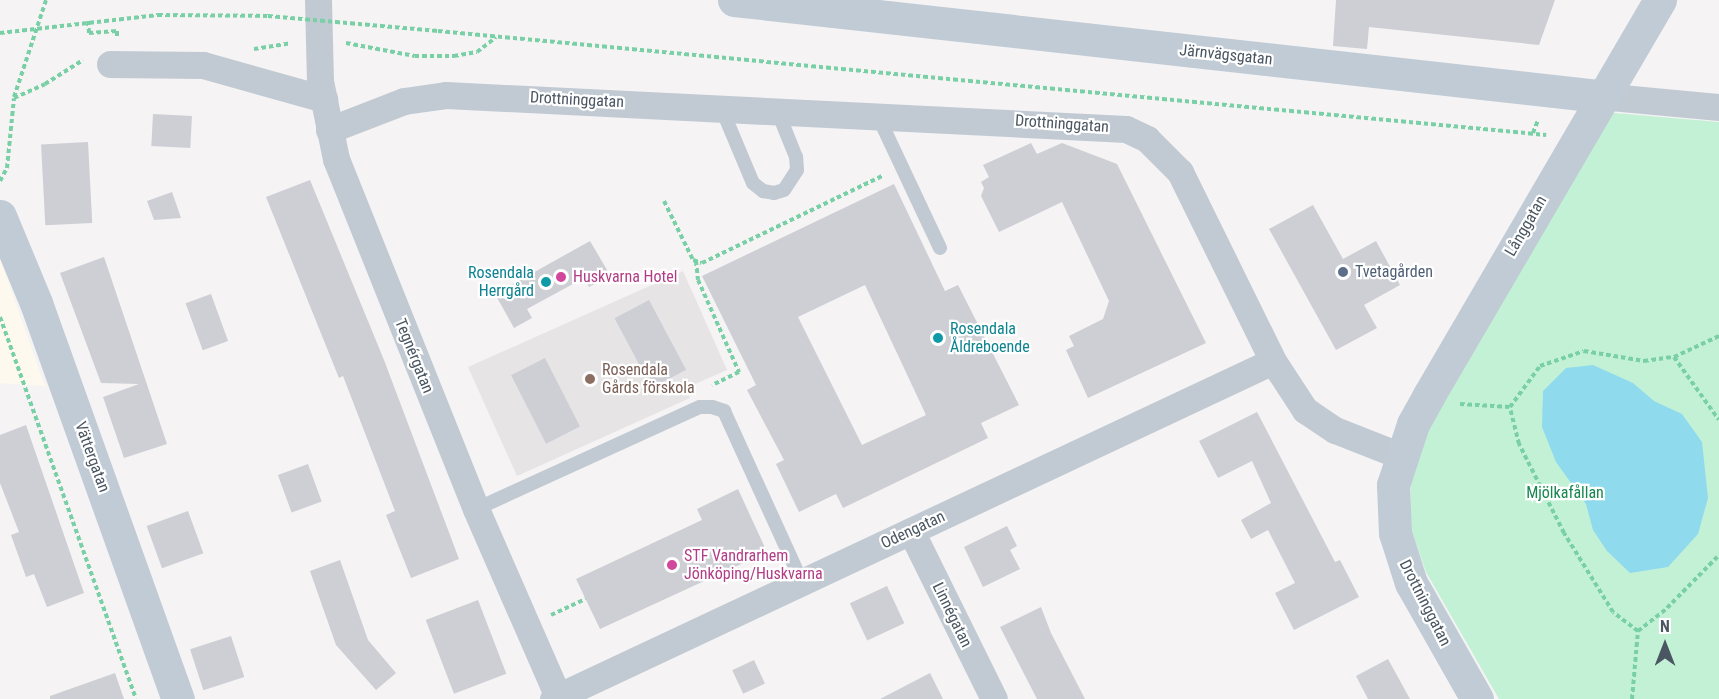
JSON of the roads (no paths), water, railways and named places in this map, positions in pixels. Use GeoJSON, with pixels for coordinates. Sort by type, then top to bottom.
{"type":"FeatureCollection","features":[{"type":"Feature","properties":{"kind":"street","name":"Tegnérgatan"},"geometry":{"type":"LineString","coordinates":[[318,0],[317,39],[329,130],[350,198],[476,509],[557,698]]}},
{"type":"Feature","properties":{"kind":"street","name":"Järnvägsgatan"},"geometry":{"type":"LineString","coordinates":[[734,0],[1600,96],[1719,107]]}},
{"type":"Feature","properties":{"kind":"street","name":"Långgatan"},"geometry":{"type":"LineString","coordinates":[[1401,456],[1429,395],[1600,96],[1660,0]]}},
{"type":"Feature","properties":{"kind":"street"},"geometry":{"type":"LineString","coordinates":[[110,64],[203,65],[324,99]]}},
{"type":"Feature","properties":{"kind":"street","name":"Drottninggatan"},"geometry":{"type":"LineString","coordinates":[[329,130],[404,101],[446,95],[1099,125],[1126,129],[1147,139],[1180,172],[1273,361],[1305,410],[1335,430],[1401,456],[1392,506],[1401,556],[1411,583],[1478,699]]}},
{"type":"Feature","properties":{"kind":"street","name":"Vättergatan"},"geometry":{"type":"LineString","coordinates":[[0,216],[36,303],[178,699]]}},
{"type":"Feature","properties":{"kind":"street","name":"Odengatan"},"geometry":{"type":"LineString","coordinates":[[557,698],[1273,361]]}},
{"type":"Feature","properties":{"kind":"street","name":"Linnégatan"},"geometry":{"type":"LineString","coordinates":[[911,531],[994,699]]}},
{"type":"Feature","properties":{"kind":"lane"},"geometry":{"type":"LineString","coordinates":[[721,107],[753,183],[763,192],[774,193],[791,183],[797,170],[796,157],[777,110]]}},
{"type":"Feature","properties":{"kind":"lane"},"geometry":{"type":"LineString","coordinates":[[877,114],[940,248]]}},
{"type":"Feature","properties":{"kind":"lane"},"geometry":{"type":"LineString","coordinates":[[476,509],[700,407],[712,407],[724,411],[802,582]]}},
{"type":"Feature","properties":{"kind":"water"},"geometry":{"type":"Polygon","coordinates":[[[1593,365],[1633,383],[1654,401],[1682,414],[1702,442],[1708,498],[1698,534],[1668,567],[1630,573],[1607,551],[1593,530],[1586,504],[1556,462],[1542,427],[1543,391],[1566,368],[1593,365]]]}},
{"type":"Feature","properties":{"kind":"place","name":"Tvetagården"},"geometry":{"type":"Point","coordinates":[1343,272]}},
{"type":"Feature","properties":{"kind":"place","name":"Huskvarna Hotel"},"geometry":{"type":"Point","coordinates":[561,277]}},
{"type":"Feature","properties":{"kind":"place","name":"Rosendala Herrgård"},"geometry":{"type":"Point","coordinates":[546,282]}},
{"type":"Feature","properties":{"kind":"place","name":"Rosendala Åldreboende"},"geometry":{"type":"Point","coordinates":[938,338]}},
{"type":"Feature","properties":{"kind":"place","name":"Rosendala Gårds förskola"},"geometry":{"type":"Point","coordinates":[590,379]}},
{"type":"Feature","properties":{"kind":"place","name":"STF Vandrarhem Jönköping/Huskvarna"},"geometry":{"type":"Point","coordinates":[672,565]}},
{"type":"Feature","properties":{"kind":"park label","name":"Mjölkafållan"},"geometry":{"type":"Point","coordinates":[1565,493]}}]}
